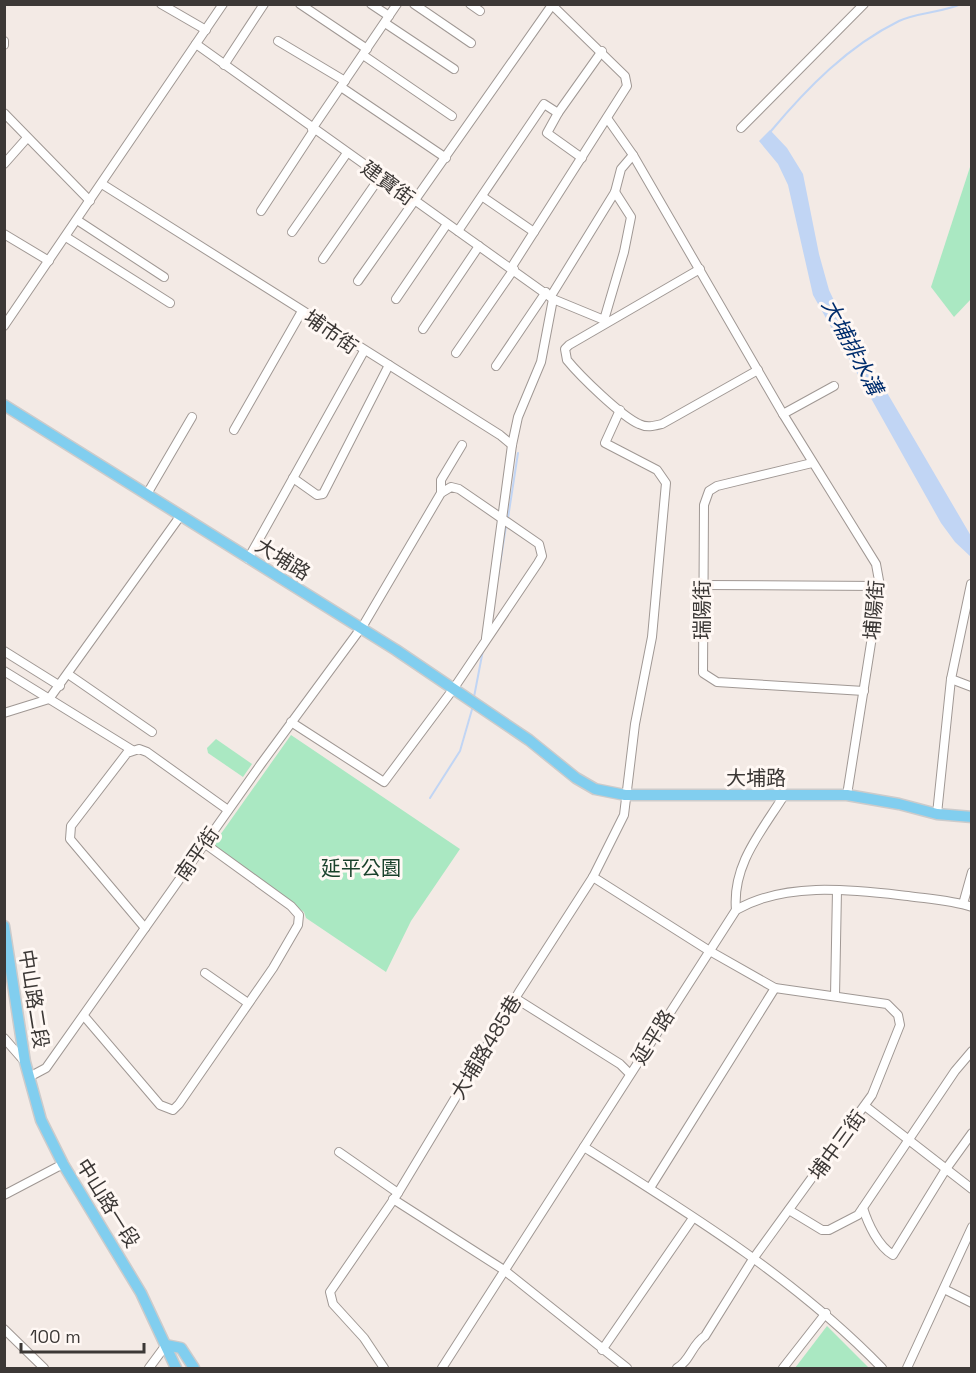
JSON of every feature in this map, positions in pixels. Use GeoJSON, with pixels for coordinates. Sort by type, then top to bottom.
{"type":"FeatureCollection","features":[{"type":"Feature","properties":{"kind":"main road","name":"大埔路"},"geometry":{"type":"LineString","coordinates":[[4,405],[454,687],[540,748],[576,778],[595,789],[625,795],[848,795],[938,814],[972,817]]}},
{"type":"Feature","properties":{"kind":"main road","name":"中山路二段"},"geometry":{"type":"LineString","coordinates":[[4,926],[26,1062],[31,1076]]}},
{"type":"Feature","properties":{"kind":"main road","name":"中山路一段"},"geometry":{"type":"LineString","coordinates":[[31,1076],[41,1120],[63,1164],[124,1263],[166,1345],[168,1356],[176,1368]]}},
{"type":"Feature","properties":{"kind":"main road","name":"中山路一段"},"geometry":{"type":"LineString","coordinates":[[166,1345],[181,1348],[194,1368]]}},
{"type":"Feature","properties":{"kind":"street"},"geometry":{"type":"LineString","coordinates":[[161,4],[206,30]]}},
{"type":"Feature","properties":{"kind":"street"},"geometry":{"type":"LineString","coordinates":[[4,326],[223,4]]}},
{"type":"Feature","properties":{"kind":"street"},"geometry":{"type":"LineString","coordinates":[[224,65],[264,4]]}},
{"type":"Feature","properties":{"kind":"street"},"geometry":{"type":"LineString","coordinates":[[300,4],[452,116]]}},
{"type":"Feature","properties":{"kind":"street"},"geometry":{"type":"LineString","coordinates":[[371,4],[387,20],[454,69]]}},
{"type":"Feature","properties":{"kind":"street"},"geometry":{"type":"LineString","coordinates":[[261,211],[397,4]]}},
{"type":"Feature","properties":{"kind":"street"},"geometry":{"type":"LineString","coordinates":[[414,4],[471,43]]}},
{"type":"Feature","properties":{"kind":"street"},"geometry":{"type":"LineString","coordinates":[[470,4],[480,11]]}},
{"type":"Feature","properties":{"kind":"street"},"geometry":{"type":"LineString","coordinates":[[741,128],[864,4]]}},
{"type":"Feature","properties":{"kind":"street"},"geometry":{"type":"LineString","coordinates":[[358,281],[551,5],[602,51],[625,76],[627,86],[513,269],[456,353]]}},
{"type":"Feature","properties":{"kind":"street"},"geometry":{"type":"LineString","coordinates":[[278,41],[343,84],[446,158]]}},
{"type":"Feature","properties":{"kind":"street","name":"建寶街"},"geometry":{"type":"LineString","coordinates":[[196,44],[550,296],[606,318],[631,217],[615,192]]}},
{"type":"Feature","properties":{"kind":"street"},"geometry":{"type":"LineString","coordinates":[[582,158],[547,133],[558,112],[602,51]]}},
{"type":"Feature","properties":{"kind":"street"},"geometry":{"type":"LineString","coordinates":[[458,231],[544,104],[558,112]]}},
{"type":"Feature","properties":{"kind":"street"},"geometry":{"type":"LineString","coordinates":[[4,113],[90,201]]}},
{"type":"Feature","properties":{"kind":"street","name":"埔陽街"},"geometry":{"type":"LineString","coordinates":[[608,118],[633,155],[812,463],[876,564],[880,586],[848,795]]}},
{"type":"Feature","properties":{"kind":"street"},"geometry":{"type":"LineString","coordinates":[[4,164],[27,138]]}},
{"type":"Feature","properties":{"kind":"street"},"geometry":{"type":"LineString","coordinates":[[292,232],[347,153]]}},
{"type":"Feature","properties":{"kind":"street"},"geometry":{"type":"LineString","coordinates":[[496,366],[550,296],[615,192],[621,169],[633,155]]}},
{"type":"Feature","properties":{"kind":"street"},"geometry":{"type":"LineString","coordinates":[[323,259],[380,177]]}},
{"type":"Feature","properties":{"kind":"street","name":"埔市街"},"geometry":{"type":"LineString","coordinates":[[102,184],[364,351],[248,559]]}},
{"type":"Feature","properties":{"kind":"street"},"geometry":{"type":"LineString","coordinates":[[483,197],[534,232]]}},
{"type":"Feature","properties":{"kind":"street"},"geometry":{"type":"LineString","coordinates":[[78,220],[164,277]]}},
{"type":"Feature","properties":{"kind":"street"},"geometry":{"type":"LineString","coordinates":[[396,299],[447,224]]}},
{"type":"Feature","properties":{"kind":"street"},"geometry":{"type":"LineString","coordinates":[[4,234],[49,261]]}},
{"type":"Feature","properties":{"kind":"street"},"geometry":{"type":"LineString","coordinates":[[66,237],[170,303]]}},
{"type":"Feature","properties":{"kind":"street"},"geometry":{"type":"LineString","coordinates":[[423,329],[479,246]]}},
{"type":"Feature","properties":{"kind":"street"},"geometry":{"type":"LineString","coordinates":[[700,269],[565,349],[567,360],[638,424],[654,426],[758,370]]}},
{"type":"Feature","properties":{"kind":"street"},"geometry":{"type":"LineString","coordinates":[[485,641],[512,445],[518,417],[542,362],[550,296]]}},
{"type":"Feature","properties":{"kind":"street"},"geometry":{"type":"LineString","coordinates":[[234,430],[302,311]]}},
{"type":"Feature","properties":{"kind":"street"},"geometry":{"type":"LineString","coordinates":[[364,351],[512,445]]}},
{"type":"Feature","properties":{"kind":"street"},"geometry":{"type":"LineString","coordinates":[[293,478],[317,495],[322,495],[388,365]]}},
{"type":"Feature","properties":{"kind":"street"},"geometry":{"type":"LineString","coordinates":[[783,414],[834,386]]}},
{"type":"Feature","properties":{"kind":"street","name":"大埔路485巷"},"geometry":{"type":"LineString","coordinates":[[384,1368],[364,1338],[333,1304],[330,1292],[395,1196],[515,998],[592,877],[624,815],[625,795],[652,637],[666,483],[657,470],[605,443],[620,410]]}},
{"type":"Feature","properties":{"kind":"street"},"geometry":{"type":"LineString","coordinates":[[147,494],[192,417]]}},
{"type":"Feature","properties":{"kind":"street","name":"南平街"},"geometry":{"type":"LineString","coordinates":[[31,1076],[46,1068],[204,843],[361,629],[441,493],[441,480],[462,445]]}},
{"type":"Feature","properties":{"kind":"street","name":"瑞陽街"},"geometry":{"type":"LineString","coordinates":[[812,463],[717,486],[709,491],[704,505],[701,585],[703,673],[717,682],[864,691]]}},
{"type":"Feature","properties":{"kind":"street"},"geometry":{"type":"LineString","coordinates":[[291,722],[384,782],[454,687],[542,556],[539,544],[534,539],[459,489],[451,487],[441,493]]}},
{"type":"Feature","properties":{"kind":"street"},"geometry":{"type":"LineString","coordinates":[[4,713],[49,699],[181,516]]}},
{"type":"Feature","properties":{"kind":"street"},"geometry":{"type":"LineString","coordinates":[[938,814],[951,679],[971,584]]}},
{"type":"Feature","properties":{"kind":"street"},"geometry":{"type":"LineString","coordinates":[[701,585],[880,586]]}},
{"type":"Feature","properties":{"kind":"street"},"geometry":{"type":"LineString","coordinates":[[4,651],[60,686]]}},
{"type":"Feature","properties":{"kind":"street"},"geometry":{"type":"LineString","coordinates":[[4,671],[132,750],[147,752],[228,810]]}},
{"type":"Feature","properties":{"kind":"street"},"geometry":{"type":"LineString","coordinates":[[68,674],[152,732]]}},
{"type":"Feature","properties":{"kind":"street"},"geometry":{"type":"LineString","coordinates":[[951,679],[972,687]]}},
{"type":"Feature","properties":{"kind":"street"},"geometry":{"type":"LineString","coordinates":[[132,750],[127,753],[71,826],[70,839],[145,928]]}},
{"type":"Feature","properties":{"kind":"street"},"geometry":{"type":"LineString","coordinates":[[736,910],[735,894],[741,863],[783,796]]}},
{"type":"Feature","properties":{"kind":"street"},"geometry":{"type":"LineString","coordinates":[[84,1016],[160,1105],[173,1110],[248,1003],[298,925],[298,915],[291,906],[204,843]]}},
{"type":"Feature","properties":{"kind":"street"},"geometry":{"type":"LineString","coordinates":[[967,905],[972,872]]}},
{"type":"Feature","properties":{"kind":"street"},"geometry":{"type":"LineString","coordinates":[[592,877],[708,950],[775,988],[650,1188]]}},
{"type":"Feature","properties":{"kind":"street"},"geometry":{"type":"LineString","coordinates":[[835,996],[837,890]]}},
{"type":"Feature","properties":{"kind":"street","name":"延平路"},"geometry":{"type":"LineString","coordinates":[[444,1367],[708,950],[736,910],[764,896],[837,890],[967,905]]}},
{"type":"Feature","properties":{"kind":"street"},"geometry":{"type":"LineString","coordinates":[[205,973],[248,1003]]}},
{"type":"Feature","properties":{"kind":"street","name":"埔中三街"},"geometry":{"type":"LineString","coordinates":[[677,1368],[683,1365],[697,1341],[705,1336],[753,1259],[865,1106],[872,1095],[900,1025],[898,1015],[887,1004],[775,988]]}},
{"type":"Feature","properties":{"kind":"street"},"geometry":{"type":"LineString","coordinates":[[515,998],[620,1064],[630,1074]]}},
{"type":"Feature","properties":{"kind":"street"},"geometry":{"type":"LineString","coordinates":[[4,1038],[26,1062]]}},
{"type":"Feature","properties":{"kind":"street"},"geometry":{"type":"LineString","coordinates":[[789,1210],[822,1230],[829,1230],[858,1215],[955,1071],[972,1051]]}},
{"type":"Feature","properties":{"kind":"street"},"geometry":{"type":"LineString","coordinates":[[865,1106],[972,1189]]}},
{"type":"Feature","properties":{"kind":"street"},"geometry":{"type":"LineString","coordinates":[[863,1208],[867,1220],[885,1250],[893,1255],[946,1169],[972,1133]]}},
{"type":"Feature","properties":{"kind":"street"},"geometry":{"type":"LineString","coordinates":[[584,1147],[650,1188],[826,1313],[882,1368]]}},
{"type":"Feature","properties":{"kind":"street"},"geometry":{"type":"LineString","coordinates":[[339,1152],[395,1196],[504,1270],[627,1368]]}},
{"type":"Feature","properties":{"kind":"street"},"geometry":{"type":"LineString","coordinates":[[4,1195],[63,1164]]}},
{"type":"Feature","properties":{"kind":"street"},"geometry":{"type":"LineString","coordinates":[[602,1350],[693,1218]]}},
{"type":"Feature","properties":{"kind":"street"},"geometry":{"type":"LineString","coordinates":[[907,1368],[972,1227]]}},
{"type":"Feature","properties":{"kind":"street"},"geometry":{"type":"LineString","coordinates":[[944,1289],[972,1303]]}},
{"type":"Feature","properties":{"kind":"street"},"geometry":{"type":"LineString","coordinates":[[783,1368],[826,1313]]}},
{"type":"Feature","properties":{"kind":"street"},"geometry":{"type":"LineString","coordinates":[[4,1329],[44,1368]]}},
{"type":"Feature","properties":{"kind":"street"},"geometry":{"type":"LineString","coordinates":[[149,1368],[166,1345]]}},
{"type":"Feature","properties":{"kind":"green space"},"geometry":{"type":"Polygon","coordinates":[[[971,164],[971,299],[954,317],[931,287],[971,164]]]}},
{"type":"Feature","properties":{"kind":"green space","name":"延平公園"},"geometry":{"type":"Polygon","coordinates":[[[291,735],[460,849],[411,921],[386,972],[306,918],[304,912],[213,845],[291,735]]]}},
{"type":"Feature","properties":{"kind":"green space"},"geometry":{"type":"Polygon","coordinates":[[[216,739],[252,764],[243,777],[208,753],[207,748],[216,739]]]}},
{"type":"Feature","properties":{"kind":"green space"},"geometry":{"type":"Polygon","coordinates":[[[827,1326],[869,1368],[795,1368],[827,1326]]]}},
{"type":"Feature","properties":{"kind":"water","name":"大埔排水溝"},"geometry":{"type":"Polygon","coordinates":[[[770,130],[787,148],[803,174],[819,254],[829,290],[971,536],[971,557],[955,542],[941,523],[813,295],[788,185],[778,164],[759,141],[770,130]]]}},
{"type":"Feature","properties":{"kind":"waterway"},"geometry":{"type":"LineString","coordinates":[[771,131],[829,69],[880,31],[906,18],[961,4]]}},
{"type":"Feature","properties":{"kind":"waterway"},"geometry":{"type":"LineString","coordinates":[[508,518],[518,453]]}},
{"type":"Feature","properties":{"kind":"waterway"},"geometry":{"type":"LineString","coordinates":[[498,577],[506,526]]}},
{"type":"Feature","properties":{"kind":"waterway"},"geometry":{"type":"LineString","coordinates":[[474,697],[483,650]]}},
{"type":"Feature","properties":{"kind":"waterway"},"geometry":{"type":"LineString","coordinates":[[430,798],[460,751],[473,706]]}}]}
